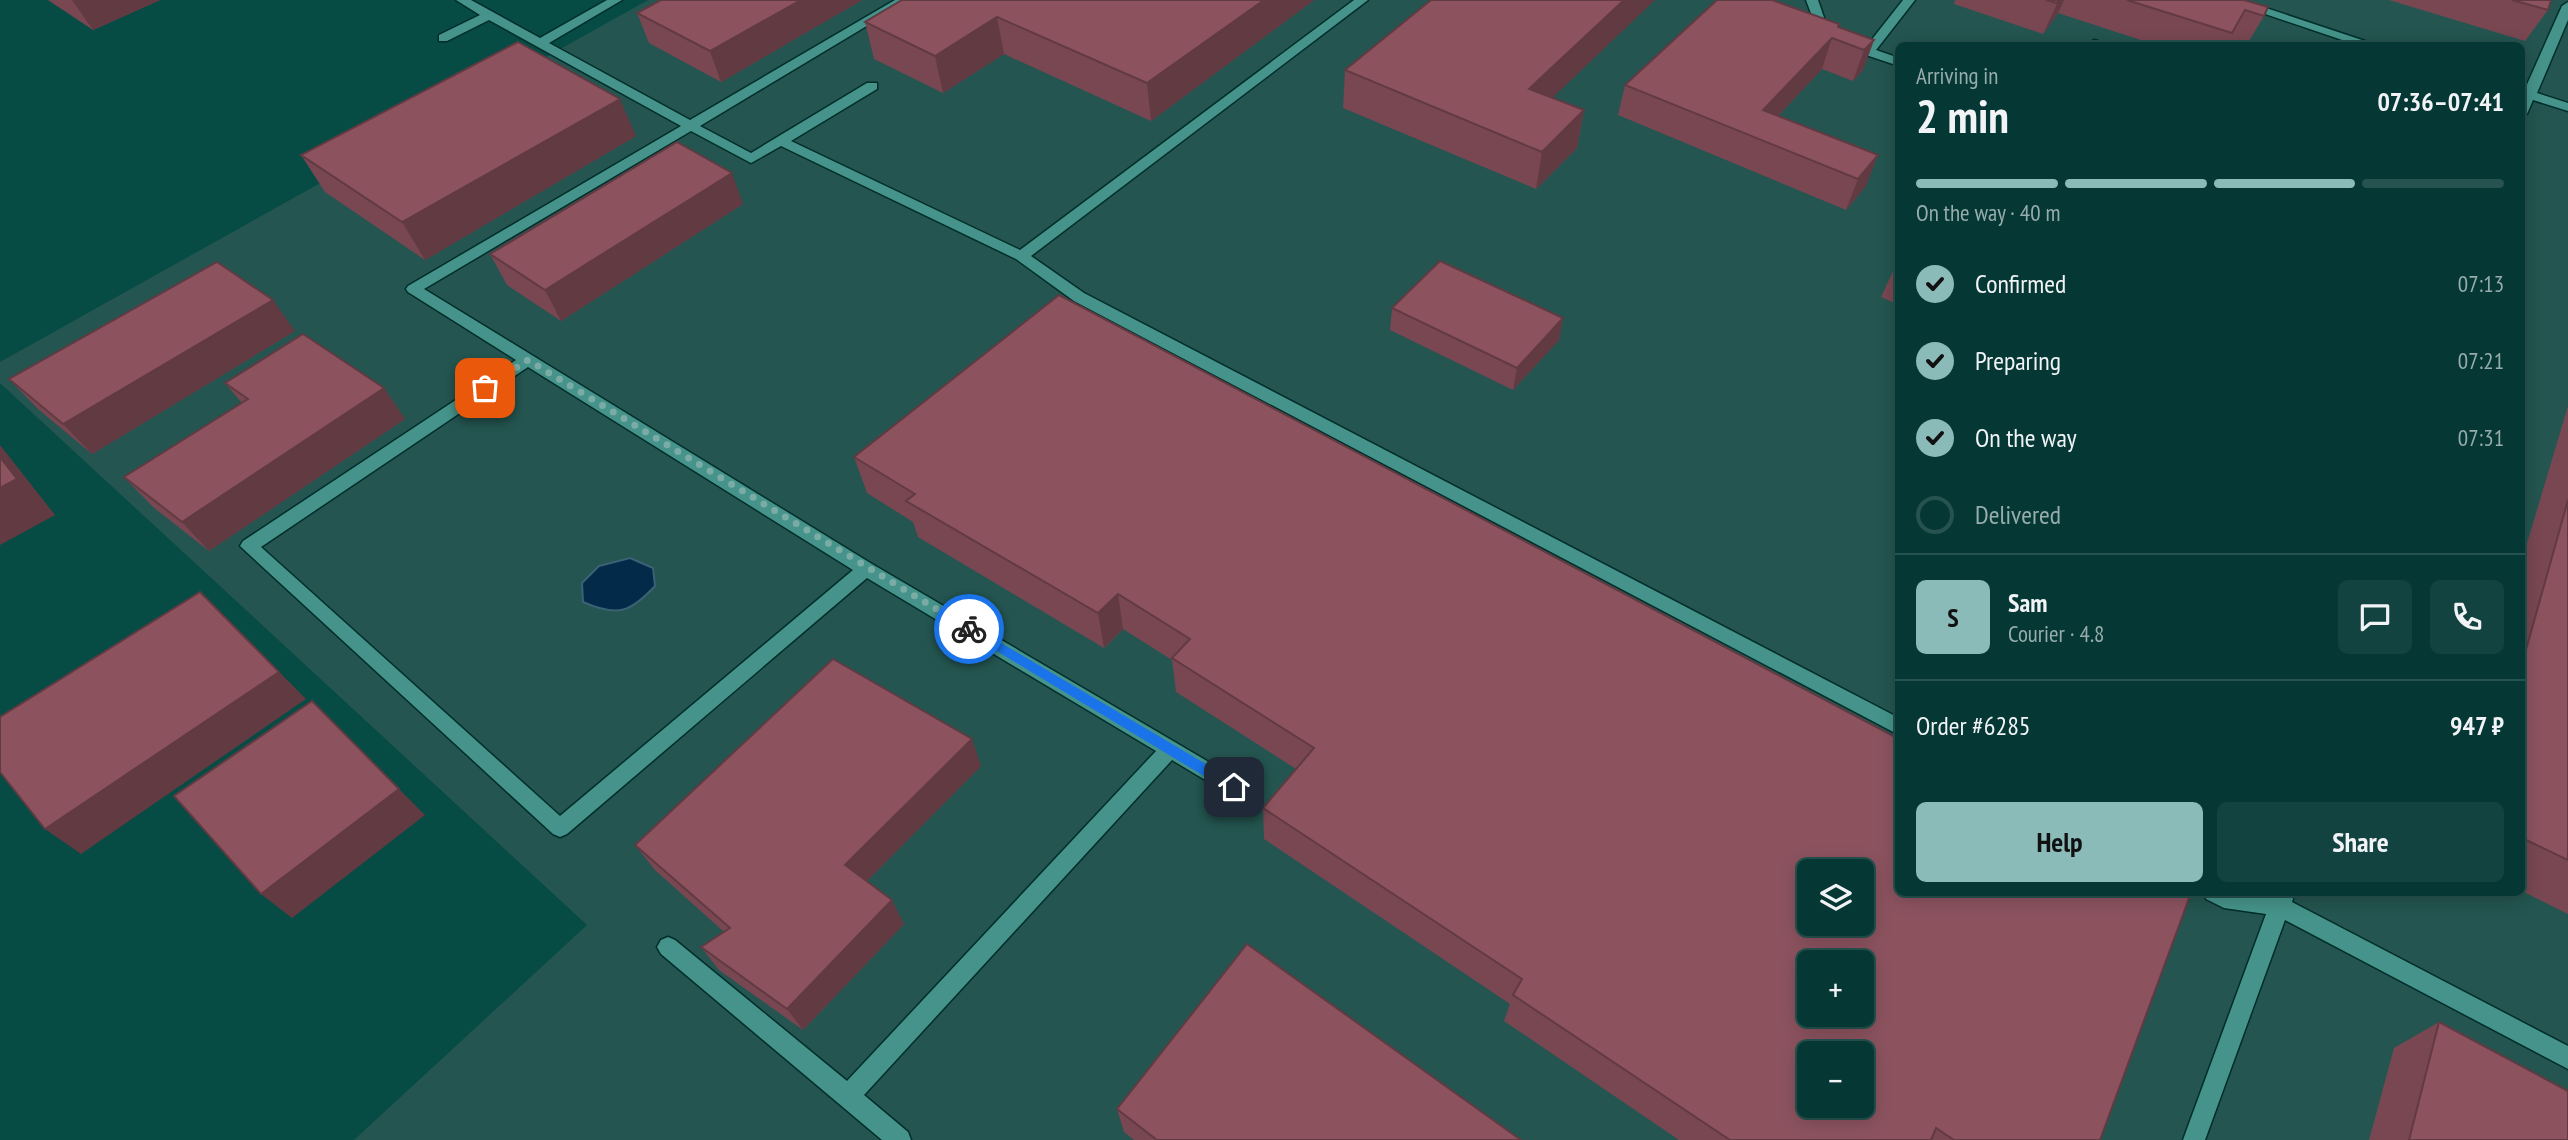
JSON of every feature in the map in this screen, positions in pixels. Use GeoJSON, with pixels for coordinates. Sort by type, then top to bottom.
{"type":"FeatureCollection","features":[{"type":"Feature","properties":{"kind":"lane"},"geometry":{"type":"LineString","coordinates":[[462,0],[751,159],[872,86]]}},
{"type":"Feature","properties":{"kind":"lane"},"geometry":{"type":"LineString","coordinates":[[540,43],[616,0]]}},
{"type":"Feature","properties":{"kind":"lane"},"geometry":{"type":"LineString","coordinates":[[904,0],[412,289],[866,569],[1234,787]]}},
{"type":"Feature","properties":{"kind":"lane"},"geometry":{"type":"LineString","coordinates":[[1021,256],[1362,0]]}},
{"type":"Feature","properties":{"kind":"lane"},"geometry":{"type":"LineString","coordinates":[[1812,0],[1825,37],[1895,61]]}},
{"type":"Feature","properties":{"kind":"lane"},"geometry":{"type":"LineString","coordinates":[[1869,51],[1909,0]]}},
{"type":"Feature","properties":{"kind":"lane"},"geometry":{"type":"LineString","coordinates":[[2230,0],[2361,42]]}},
{"type":"Feature","properties":{"kind":"lane"},"geometry":{"type":"LineString","coordinates":[[2525,91],[2568,6]]}},
{"type":"Feature","properties":{"kind":"lane"},"geometry":{"type":"LineString","coordinates":[[443,38],[489,15]]}},
{"type":"Feature","properties":{"kind":"lane"},"geometry":{"type":"LineString","coordinates":[[2525,93],[2568,107]]}},
{"type":"Feature","properties":{"kind":"lane"},"geometry":{"type":"LineString","coordinates":[[781,141],[1021,256],[1079,297],[1895,725]]}},
{"type":"Feature","properties":{"kind":"lane"},"geometry":{"type":"LineString","coordinates":[[528,360],[248,546],[560,828],[866,569]]}},
{"type":"Feature","properties":{"kind":"lane"},"geometry":{"type":"LineString","coordinates":[[848,1096],[1171,748]]}},
{"type":"Feature","properties":{"kind":"lane"},"geometry":{"type":"LineString","coordinates":[[2220,896],[2283,900],[2568,1058]]}},
{"type":"Feature","properties":{"kind":"lane"},"geometry":{"type":"LineString","coordinates":[[2194,1140],[2283,900]]}},
{"type":"Feature","properties":{"kind":"lane"},"geometry":{"type":"LineString","coordinates":[[668,947],[900,1140]]}},
{"type":"Feature","properties":{"kind":"shaded area"},"geometry":{"type":"Polygon","coordinates":[[[648,0],[2568,0],[2568,1140],[354,1140],[587,925],[0,383],[0,362],[648,0]]]}},
{"type":"Feature","properties":{"kind":"shaded area"},"geometry":{"type":"Polygon","coordinates":[[[630,558],[653,568],[655,586],[646,595],[630,607],[614,611],[583,602],[582,583],[599,566],[630,558]]]}},
{"type":"Feature","properties":{"kind":"building"},"geometry":{"type":"Polygon","coordinates":[[[661,0],[801,0],[710,51],[637,13],[661,0]]]}},
{"type":"Feature","properties":{"kind":"building"},"geometry":{"type":"Polygon","coordinates":[[[902,0],[1264,0],[1147,83],[997,17],[935,56],[865,22],[902,0]]]}},
{"type":"Feature","properties":{"kind":"building"},"geometry":{"type":"Polygon","coordinates":[[[1431,0],[1624,0],[1529,89],[1584,110],[1542,152],[1345,70],[1431,0]]]}},
{"type":"Feature","properties":{"kind":"building"},"geometry":{"type":"Polygon","coordinates":[[[1717,0],[1772,0],[1839,24],[1838,27],[1874,40],[1864,50],[1832,38],[1763,110],[1878,155],[1858,179],[1625,85],[1717,0]]]}},
{"type":"Feature","properties":{"kind":"building"},"geometry":{"type":"Polygon","coordinates":[[[2127,0],[2244,0],[2268,7],[2264,16],[2245,10],[2232,33],[2127,0]]]}},
{"type":"Feature","properties":{"kind":"building"},"geometry":{"type":"Polygon","coordinates":[[[2512,0],[2551,0],[2548,10],[2512,0]]]}},
{"type":"Feature","properties":{"kind":"building"},"geometry":{"type":"Polygon","coordinates":[[[518,42],[620,99],[402,222],[301,155],[518,42]]]}},
{"type":"Feature","properties":{"kind":"building"},"geometry":{"type":"Polygon","coordinates":[[[677,142],[732,173],[545,290],[490,254],[677,142]]]}},
{"type":"Feature","properties":{"kind":"building"},"geometry":{"type":"Polygon","coordinates":[[[1440,261],[1563,318],[1517,368],[1392,308],[1440,261]]]}},
{"type":"Feature","properties":{"kind":"building"},"geometry":{"type":"Polygon","coordinates":[[[217,262],[273,300],[63,424],[9,379],[217,262]]]}},
{"type":"Feature","properties":{"kind":"building"},"geometry":{"type":"Polygon","coordinates":[[[1059,295],[1895,737],[1895,896],[2190,896],[2100,1140],[1954,1140],[1936,1128],[1931,1140],[1730,1140],[1513,995],[1522,979],[1263,808],[1314,748],[1172,658],[1190,639],[1118,594],[1098,613],[906,501],[915,494],[854,457],[1059,295]]]}},
{"type":"Feature","properties":{"kind":"building"},"geometry":{"type":"Polygon","coordinates":[[[303,334],[384,388],[182,522],[124,477],[248,399],[225,383],[303,334]]]}},
{"type":"Feature","properties":{"kind":"building"},"geometry":{"type":"Polygon","coordinates":[[[0,457],[17,479],[0,488],[0,457]]]}},
{"type":"Feature","properties":{"kind":"building"},"geometry":{"type":"Polygon","coordinates":[[[2568,500],[2568,860],[2525,839],[2525,653],[2568,500]]]}},
{"type":"Feature","properties":{"kind":"building"},"geometry":{"type":"Polygon","coordinates":[[[200,592],[279,672],[45,829],[0,772],[0,717],[200,592]]]}},
{"type":"Feature","properties":{"kind":"building"},"geometry":{"type":"Polygon","coordinates":[[[833,659],[972,739],[845,865],[892,900],[787,1009],[701,947],[730,928],[635,845],[833,659]]]}},
{"type":"Feature","properties":{"kind":"building"},"geometry":{"type":"Polygon","coordinates":[[[312,701],[399,789],[261,894],[174,796],[312,701]]]}},
{"type":"Feature","properties":{"kind":"building"},"geometry":{"type":"Polygon","coordinates":[[[1247,944],[1521,1140],[1157,1140],[1117,1109],[1247,944]]]}},
{"type":"Feature","properties":{"kind":"building"},"geometry":{"type":"Polygon","coordinates":[[[2439,1022],[2568,1091],[2568,1140],[2409,1140],[2439,1022]]]}},
{"type":"Feature","properties":{"kind":"way so far"},"geometry":{"type":"LineString","coordinates":[[485,388],[528,360],[866,569],[969,629]]}},
{"type":"Feature","properties":{"kind":"route"},"geometry":{"type":"LineString","coordinates":[[969,629],[1234,787]]}}]}
